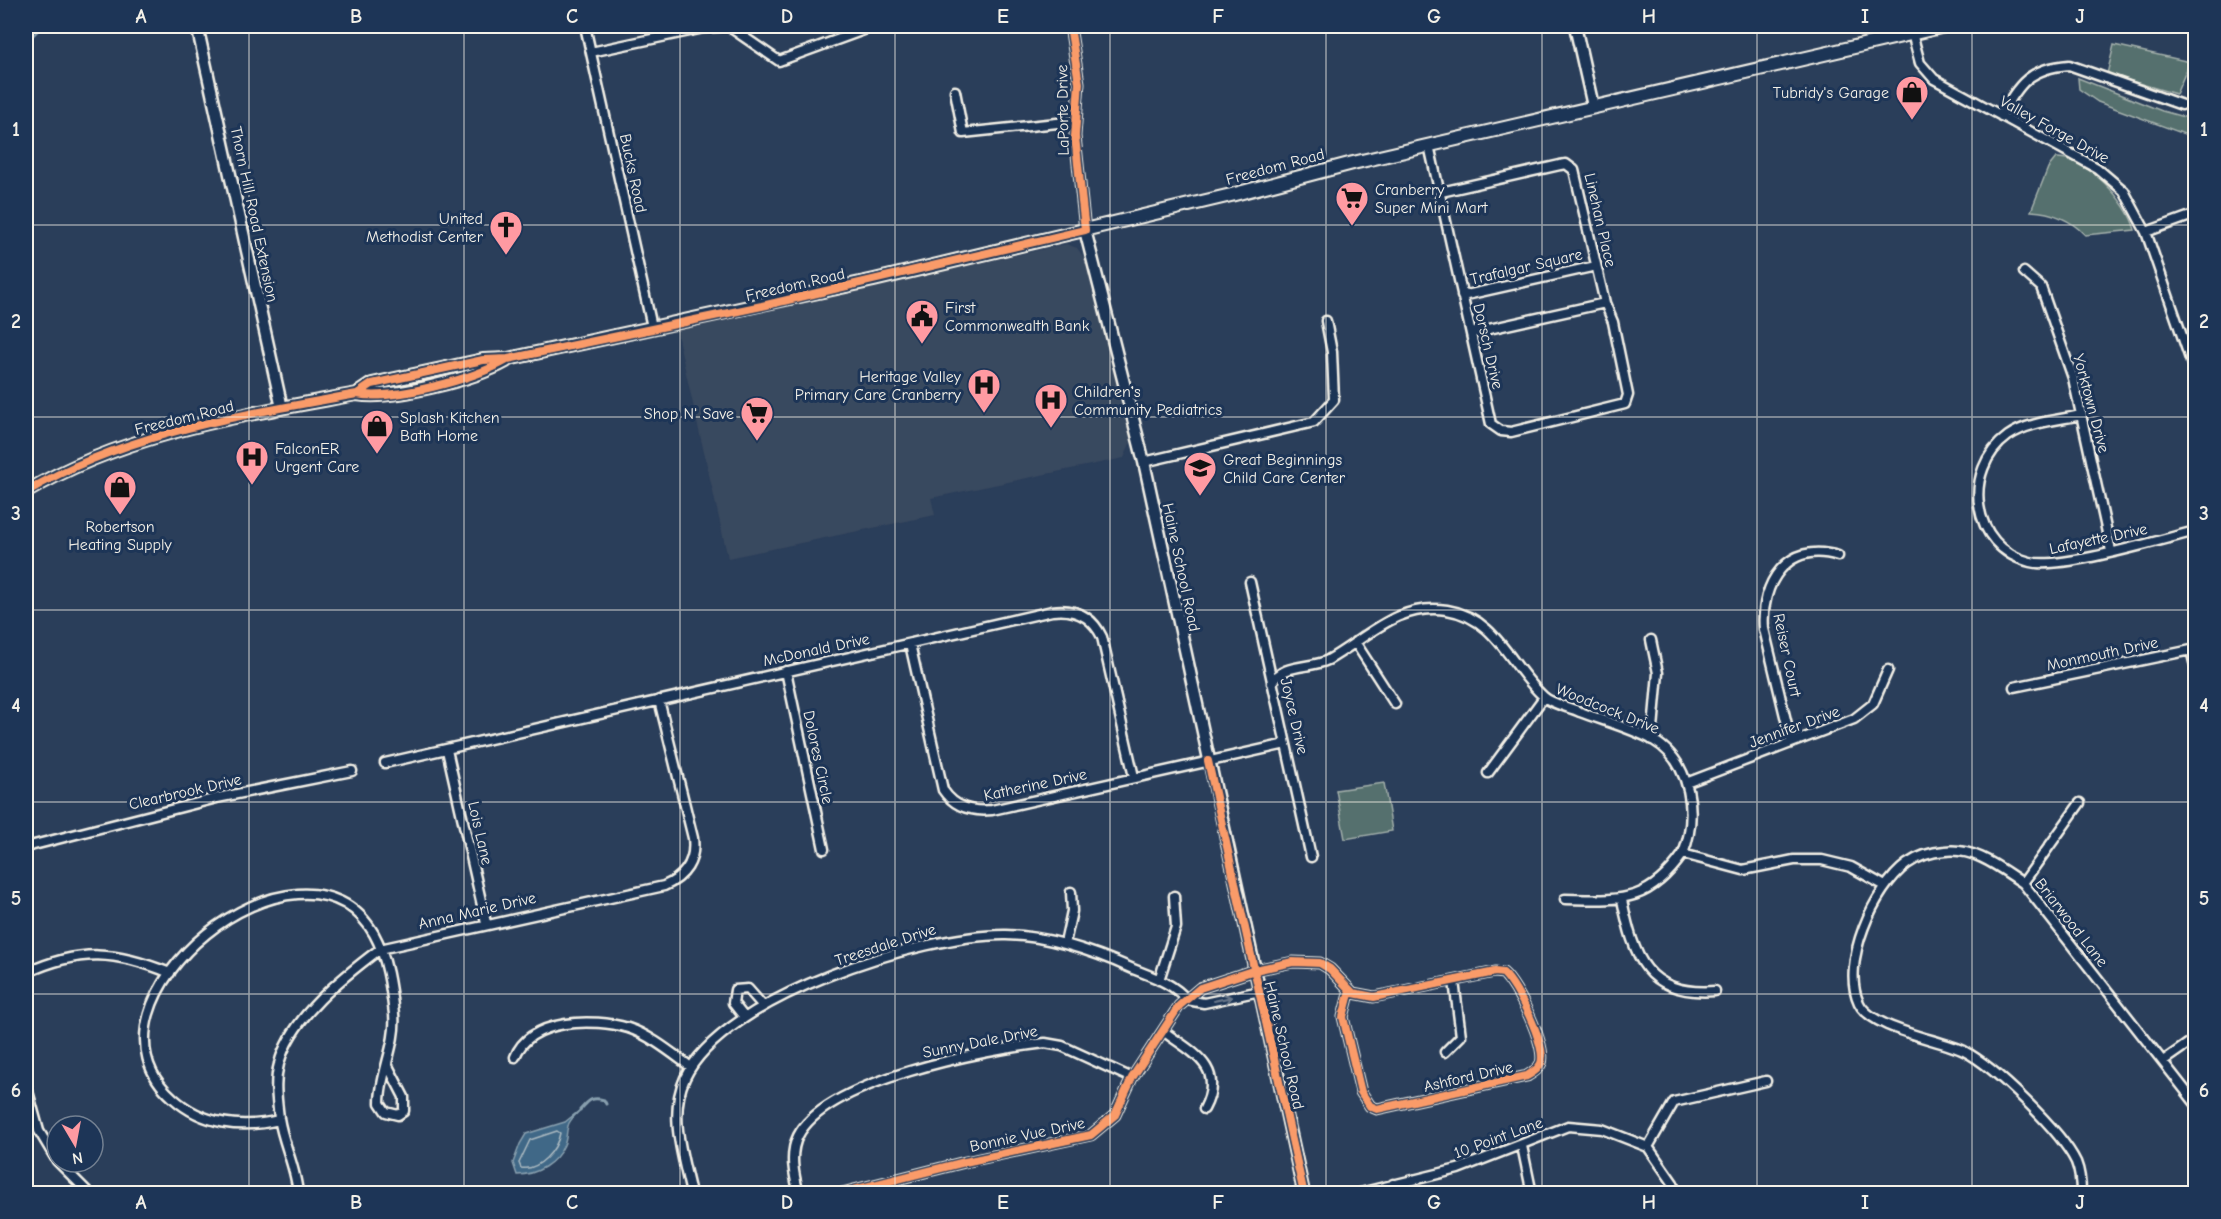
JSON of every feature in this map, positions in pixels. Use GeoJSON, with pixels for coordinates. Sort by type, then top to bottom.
{"type":"FeatureCollection","features":[{"type":"Feature","properties":{"kind":"main road","name":"Freedom Road"},"geometry":{"type":"LineString","coordinates":[[26,492],[92,458],[151,437],[282,408],[357,394],[374,397],[444,382],[485,372],[508,359],[652,327],[762,306],[1912,29],[1945,26]]}},
{"type":"Feature","properties":{"kind":"street","name":"Thorn Hill Road Extension"},"geometry":{"type":"LineString","coordinates":[[197,26],[282,408]]}},
{"type":"Feature","properties":{"kind":"street","name":"Bucks Road"},"geometry":{"type":"LineString","coordinates":[[585,26],[652,327]]}},
{"type":"Feature","properties":{"kind":"street"},"geometry":{"type":"LineString","coordinates":[[591,52],[704,28],[728,26],[779,61],[875,26]]}},
{"type":"Feature","properties":{"kind":"street","name":"LaPorte Drive"},"geometry":{"type":"LineString","coordinates":[[1070,26],[1079,83],[1076,121],[1077,177],[1085,230]]}},
{"type":"Feature","properties":{"kind":"street"},"geometry":{"type":"LineString","coordinates":[[1575,26],[1593,106]]}},
{"type":"Feature","properties":{"kind":"street","name":"Valley Forge Drive"},"geometry":{"type":"LineString","coordinates":[[1912,29],[1920,63],[1926,72],[2097,168],[2131,200],[2146,232],[2196,376]]}},
{"type":"Feature","properties":{"kind":"street"},"geometry":{"type":"LineString","coordinates":[[2001,116],[2026,77],[2056,66],[2069,65],[2182,105]]}},
{"type":"Feature","properties":{"kind":"street"},"geometry":{"type":"LineString","coordinates":[[955,91],[963,133],[1076,121]]}},
{"type":"Feature","properties":{"kind":"street","name":"Dorsch Drive"},"geometry":{"type":"LineString","coordinates":[[1430,144],[1491,424],[1501,431],[1511,432],[1619,407]]}},
{"type":"Feature","properties":{"kind":"street","name":"Linehan Place"},"geometry":{"type":"LineString","coordinates":[[1441,192],[1566,164],[1574,170],[1629,395],[1625,404],[1619,407]]}},
{"type":"Feature","properties":{"kind":"street"},"geometry":{"type":"LineString","coordinates":[[2146,232],[2196,214]]}},
{"type":"Feature","properties":{"kind":"street","name":"Haine School Road"},"geometry":{"type":"LineString","coordinates":[[1085,230],[1144,462],[1304,1194]]}},
{"type":"Feature","properties":{"kind":"street","name":"Trafalgar Square"},"geometry":{"type":"LineString","coordinates":[[1462,296],[1596,266]]}},
{"type":"Feature","properties":{"kind":"street","name":"Yorktown Drive"},"geometry":{"type":"LineString","coordinates":[[2024,272],[2041,287],[2073,378],[2111,551]]}},
{"type":"Feature","properties":{"kind":"street"},"geometry":{"type":"LineString","coordinates":[[1471,333],[1605,303]]}},
{"type":"Feature","properties":{"kind":"street"},"geometry":{"type":"LineString","coordinates":[[1144,462],[1314,422],[1334,400],[1332,351],[1326,321]]}},
{"type":"Feature","properties":{"kind":"street","name":"Lafayette Drive"},"geometry":{"type":"LineString","coordinates":[[2082,415],[2021,428],[1999,444],[1985,462],[1978,494],[1980,517],[1999,546],[2018,559],[2052,564],[2196,531]]}},
{"type":"Feature","properties":{"kind":"street","name":"Reiser Court"},"geometry":{"type":"LineString","coordinates":[[1791,741],[1764,629],[1762,611],[1765,593],[1772,578],[1794,559],[1817,552],[1838,556]]}},
{"type":"Feature","properties":{"kind":"street","name":"Joyce Drive"},"geometry":{"type":"LineString","coordinates":[[1250,582],[1311,857]]}},
{"type":"Feature","properties":{"kind":"street","name":"Woodcock Drive"},"geometry":{"type":"LineString","coordinates":[[1272,684],[1281,672],[1324,662],[1385,622],[1410,612],[1435,609],[1462,614],[1494,634],[1544,698],[1652,740],[1669,753],[1686,783],[1691,811],[1689,838],[1683,854]]}},
{"type":"Feature","properties":{"kind":"street","name":"McDonald Drive"},"geometry":{"type":"LineString","coordinates":[[385,763],[1060,610],[1075,612],[1089,618],[1099,630],[1106,648],[1134,777]]}},
{"type":"Feature","properties":{"kind":"street"},"geometry":{"type":"LineString","coordinates":[[1651,640],[1658,673],[1652,740]]}},
{"type":"Feature","properties":{"kind":"street"},"geometry":{"type":"LineString","coordinates":[[1355,642],[1395,704]]}},
{"type":"Feature","properties":{"kind":"street","name":"Katherine Drive"},"geometry":{"type":"LineString","coordinates":[[910,644],[943,790],[957,804],[976,811],[992,810],[1286,744]]}},
{"type":"Feature","properties":{"kind":"street"},"geometry":{"type":"LineString","coordinates":[[2193,649],[2196,670]]}},
{"type":"Feature","properties":{"kind":"street","name":"Monmouth Drive"},"geometry":{"type":"LineString","coordinates":[[2014,687],[2193,649]]}},
{"type":"Feature","properties":{"kind":"street","name":"Jennifer Drive"},"geometry":{"type":"LineString","coordinates":[[1686,783],[1791,741],[1827,731],[1866,712],[1878,696],[1888,670]]}},
{"type":"Feature","properties":{"kind":"street","name":"Dolores Circle"},"geometry":{"type":"LineString","coordinates":[[786,671],[824,849]]}},
{"type":"Feature","properties":{"kind":"street"},"geometry":{"type":"LineString","coordinates":[[1488,773],[1544,698]]}},
{"type":"Feature","properties":{"kind":"street","name":"Anna Marie Drive"},"geometry":{"type":"LineString","coordinates":[[298,1194],[294,1165],[279,1120],[276,1079],[284,1048],[292,1033],[330,991],[380,949],[486,923],[664,885],[683,874],[693,856],[694,843],[659,700]]}},
{"type":"Feature","properties":{"kind":"street","name":"Lois Lane"},"geometry":{"type":"LineString","coordinates":[[447,750],[486,923]]}},
{"type":"Feature","properties":{"kind":"street","name":"Clearbrook Drive"},"geometry":{"type":"LineString","coordinates":[[26,847],[217,798],[352,771]]}},
{"type":"Feature","properties":{"kind":"street"},"geometry":{"type":"LineString","coordinates":[[2022,883],[2080,803]]}},
{"type":"Feature","properties":{"kind":"street","name":"Briarwood Lane"},"geometry":{"type":"LineString","coordinates":[[2081,1194],[2080,1177],[2072,1155],[2018,1093],[2000,1076],[1963,1051],[1878,1022],[1860,1006],[1853,983],[1858,944],[1865,924],[1885,886],[1898,872],[1917,858],[1946,850],[1962,851],[1980,857],[2022,883],[2196,1104]]}},
{"type":"Feature","properties":{"kind":"street"},"geometry":{"type":"LineString","coordinates":[[1565,899],[1622,900],[1652,886],[1665,876],[1683,854],[1743,870],[1794,860],[1822,860],[1851,867],[1885,886]]}},
{"type":"Feature","properties":{"kind":"street"},"geometry":{"type":"LineString","coordinates":[[1065,943],[1072,911],[1071,892]]}},
{"type":"Feature","properties":{"kind":"street"},"geometry":{"type":"LineString","coordinates":[[279,1120],[247,1125],[216,1122],[179,1104],[162,1087],[148,1066],[143,1038],[151,1009],[170,974],[190,949],[219,925],[260,903],[290,895],[321,896],[346,906],[367,924],[380,949],[394,1016],[380,1103],[386,1112],[398,1115],[404,1111],[405,1101],[387,1064]]}},
{"type":"Feature","properties":{"kind":"street"},"geometry":{"type":"LineString","coordinates":[[1159,980],[1167,964],[1176,927],[1174,896]]}},
{"type":"Feature","properties":{"kind":"street"},"geometry":{"type":"LineString","coordinates":[[1622,900],[1629,933],[1645,969],[1658,981],[1682,991],[1714,991]]}},
{"type":"Feature","properties":{"kind":"street","name":"Treesdale Drive"},"geometry":{"type":"LineString","coordinates":[[691,1194],[677,1120],[679,1094],[692,1067],[715,1041],[744,1017],[785,994],[894,953],[936,941],[973,936],[1008,935],[1065,943],[1173,986],[1186,1000]]}},
{"type":"Feature","properties":{"kind":"street"},"geometry":{"type":"LineString","coordinates":[[26,973],[72,957],[106,954],[135,960],[170,974]]}},
{"type":"Feature","properties":{"kind":"street"},"geometry":{"type":"LineString","coordinates":[[1255,970],[1293,962],[1311,961],[1330,969],[1350,990]]}},
{"type":"Feature","properties":{"kind":"street","name":"Bonnie Vue Drive"},"geometry":{"type":"LineString","coordinates":[[838,1194],[965,1162],[1091,1136],[1115,1115],[1132,1078],[1179,1006],[1200,988],[1255,970]]}},
{"type":"Feature","properties":{"kind":"street","name":"Ashford Drive"},"geometry":{"type":"LineString","coordinates":[[1495,972],[1503,973],[1509,978],[1539,1041],[1540,1063],[1527,1076],[1387,1109],[1370,1106],[1361,1092],[1342,1017],[1350,990],[1362,997],[1387,996],[1495,972]]}},
{"type":"Feature","properties":{"kind":"street"},"geometry":{"type":"LineString","coordinates":[[1445,1052],[1461,1036],[1454,981]]}},
{"type":"Feature","properties":{"kind":"street"},"geometry":{"type":"LineString","coordinates":[[744,1017],[734,1004],[735,990],[748,989],[763,1006]]}},
{"type":"Feature","properties":{"kind":"street"},"geometry":{"type":"LineString","coordinates":[[1186,1000],[1204,1003],[1260,991]]}},
{"type":"Feature","properties":{"kind":"street"},"geometry":{"type":"LineString","coordinates":[[515,1057],[522,1045],[535,1034],[560,1026],[585,1023],[630,1029],[692,1067]]}},
{"type":"Feature","properties":{"kind":"street"},"geometry":{"type":"LineString","coordinates":[[1163,1031],[1196,1056],[1209,1072],[1213,1088],[1204,1109]]}},
{"type":"Feature","properties":{"kind":"street"},"geometry":{"type":"LineString","coordinates":[[2163,1061],[2196,1038]]}},
{"type":"Feature","properties":{"kind":"street","name":"Sunny Dale Drive"},"geometry":{"type":"LineString","coordinates":[[799,1194],[793,1168],[794,1148],[799,1133],[813,1116],[839,1098],[925,1066],[1044,1043],[1062,1046],[1132,1078]]}},
{"type":"Feature","properties":{"kind":"street"},"geometry":{"type":"LineString","coordinates":[[1675,1194],[1673,1183],[1648,1147],[1674,1102],[1766,1081]]}},
{"type":"Feature","properties":{"kind":"street"},"geometry":{"type":"LineString","coordinates":[[26,1084],[39,1131],[45,1141]]}},
{"type":"Feature","properties":{"kind":"street","name":"10 Point Lane"},"geometry":{"type":"LineString","coordinates":[[1356,1194],[1394,1189],[1458,1169],[1522,1146],[1568,1126],[1602,1129],[1648,1147]]}},
{"type":"Feature","properties":{"kind":"street"},"geometry":{"type":"LineString","coordinates":[[1522,1146],[1532,1194]]}},
{"type":"Feature","properties":{"kind":"street"},"geometry":{"type":"LineString","coordinates":[[69,1174],[90,1194]]}},
{"type":"Feature","properties":{"kind":"shaded area"},"geometry":{"type":"Polygon","coordinates":[[[1066,244],[1077,248],[1085,259],[1131,441],[1124,458],[931,498],[935,515],[728,558],[676,329],[885,279],[958,268],[1066,244]]]}},
{"type":"Feature","properties":{"kind":"green space"},"geometry":{"type":"Polygon","coordinates":[[[2114,45],[2190,62],[2176,94],[2107,74],[2114,45]]]}},
{"type":"Feature","properties":{"kind":"green space"},"geometry":{"type":"Polygon","coordinates":[[[2078,78],[2162,111],[2195,120],[2195,138],[2098,102],[2079,89],[2078,78]]]}},
{"type":"Feature","properties":{"kind":"green space"},"geometry":{"type":"Polygon","coordinates":[[[2056,158],[2068,159],[2080,164],[2104,183],[2124,207],[2135,230],[2085,235],[2074,225],[2061,218],[2031,211],[2048,168],[2056,158]]]}},
{"type":"Feature","properties":{"kind":"green space"},"geometry":{"type":"Polygon","coordinates":[[[1384,783],[1392,831],[1345,839],[1336,790],[1384,783]]]}},
{"type":"Feature","properties":{"kind":"water"},"geometry":{"type":"Polygon","coordinates":[[[580,1110],[571,1120],[565,1143],[556,1157],[539,1170],[517,1175],[513,1163],[526,1134],[565,1122],[580,1110]]]}},
{"type":"Feature","properties":{"kind":"waterway"},"geometry":{"type":"LineString","coordinates":[[26,42],[42,26]]}},
{"type":"Feature","properties":{"kind":"waterway"},"geometry":{"type":"LineString","coordinates":[[580,1110],[592,1099],[604,1100],[606,1104]]}},
{"type":"Feature","properties":{"kind":"cycle path"},"geometry":{"type":"LineString","coordinates":[[357,394],[372,384],[483,360],[508,359],[762,306],[1085,230],[1075,136],[1079,83],[1070,26]]}},
{"type":"Feature","properties":{"kind":"cycle path"},"geometry":{"type":"LineString","coordinates":[[26,492],[64,471],[104,454],[186,428],[357,394],[391,394],[433,387],[475,374],[507,360]]}},
{"type":"Feature","properties":{"kind":"cycle path"},"geometry":{"type":"LineString","coordinates":[[1208,761],[1304,1194]]}},
{"type":"Feature","properties":{"kind":"cycle path"},"geometry":{"type":"LineString","coordinates":[[838,1194],[965,1162],[1091,1135],[1115,1115],[1132,1078],[1179,1006],[1200,988],[1255,970],[1293,962],[1320,963],[1330,969],[1353,993],[1374,997],[1495,972],[1503,973],[1516,990],[1530,1016],[1540,1043],[1541,1063],[1527,1076],[1377,1109],[1370,1106],[1361,1092],[1343,1017],[1350,990]]}},
{"type":"Feature","properties":{"kind":"place","name":"Tubridy's Garage"},"geometry":{"type":"Point","coordinates":[1912,121]}},
{"type":"Feature","properties":{"kind":"place","name":"Cranberry Super Mini Mart"},"geometry":{"type":"Point","coordinates":[1352,227]}},
{"type":"Feature","properties":{"kind":"place","name":"United Methodist Center"},"geometry":{"type":"Point","coordinates":[506,256]}},
{"type":"Feature","properties":{"kind":"place","name":"First Commonwealth Bank"},"geometry":{"type":"Point","coordinates":[922,345]}},
{"type":"Feature","properties":{"kind":"place","name":"Heritage Valley Primary Care Cranberry"},"geometry":{"type":"Point","coordinates":[984,414]}},
{"type":"Feature","properties":{"kind":"place","name":"Children's Community Pediatrics"},"geometry":{"type":"Point","coordinates":[1051,429]}},
{"type":"Feature","properties":{"kind":"place","name":"Shop N' Save"},"geometry":{"type":"Point","coordinates":[757,442]}},
{"type":"Feature","properties":{"kind":"place","name":"Splash Kitchen Bath Home"},"geometry":{"type":"Point","coordinates":[377,455]}},
{"type":"Feature","properties":{"kind":"place","name":"FalconER Urgent Care"},"geometry":{"type":"Point","coordinates":[252,486]}},
{"type":"Feature","properties":{"kind":"place","name":"Great Beginnings Child Care Center"},"geometry":{"type":"Point","coordinates":[1200,497]}},
{"type":"Feature","properties":{"kind":"place","name":"Robertson Heating Supply"},"geometry":{"type":"Point","coordinates":[120,516]}}]}
